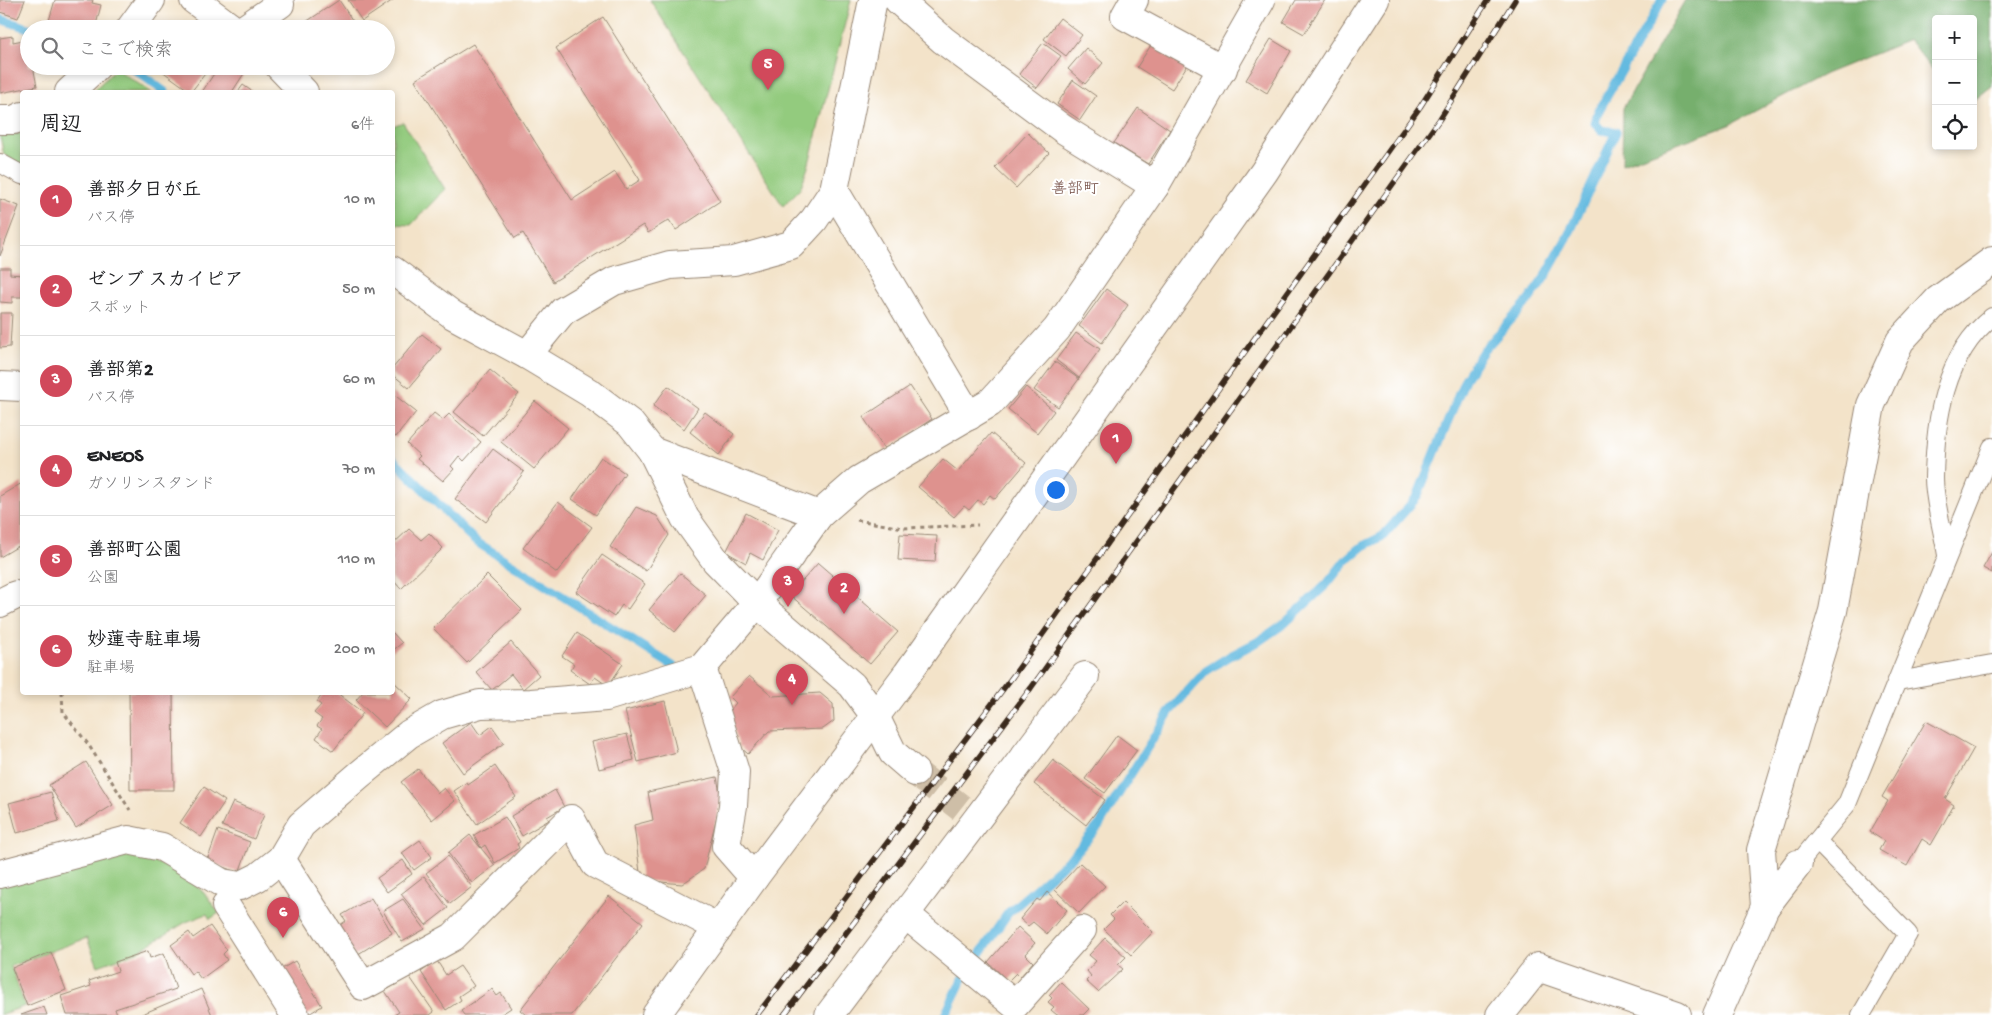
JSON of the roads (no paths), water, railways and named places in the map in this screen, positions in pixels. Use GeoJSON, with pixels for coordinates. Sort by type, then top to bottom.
{"type":"FeatureCollection","features":[{"type":"Feature","properties":{"kind":"street"},"geometry":{"type":"LineString","coordinates":[[137,20],[151,0]]}},
{"type":"Feature","properties":{"kind":"street"},"geometry":{"type":"LineString","coordinates":[[194,0],[220,20]]}},
{"type":"Feature","properties":{"kind":"street"},"geometry":{"type":"LineString","coordinates":[[527,355],[563,312],[614,280],[670,265],[734,261],[791,245],[814,220],[834,190],[873,0]]}},
{"type":"Feature","properties":{"kind":"street"},"geometry":{"type":"LineString","coordinates":[[898,0],[943,40],[1063,129],[1155,186]]}},
{"type":"Feature","properties":{"kind":"street"},"geometry":{"type":"LineString","coordinates":[[1134,0],[1125,16],[1223,69]]}},
{"type":"Feature","properties":{"kind":"street"},"geometry":{"type":"LineString","coordinates":[[656,1015],[754,878],[875,716],[1014,524],[1264,172],[1375,0]]}},
{"type":"Feature","properties":{"kind":"street"},"geometry":{"type":"LineString","coordinates":[[223,893],[258,877],[281,859],[301,825],[308,818],[409,734],[442,715],[480,704],[531,704],[606,697],[702,668],[757,603],[819,515],[859,480],[990,403],[1057,329],[1155,186],[1223,69],[1252,3]]}},
{"type":"Feature","properties":{"kind":"street"},"geometry":{"type":"LineString","coordinates":[[257,20],[280,4]]}},
{"type":"Feature","properties":{"kind":"street"},"geometry":{"type":"LineString","coordinates":[[71,90],[88,75]]}},
{"type":"Feature","properties":{"kind":"street"},"geometry":{"type":"LineString","coordinates":[[288,75],[302,90]]}},
{"type":"Feature","properties":{"kind":"street"},"geometry":{"type":"LineString","coordinates":[[0,120],[14,120],[20,117]]}},
{"type":"Feature","properties":{"kind":"street"},"geometry":{"type":"LineString","coordinates":[[834,190],[970,416]]}},
{"type":"Feature","properties":{"kind":"street"},"geometry":{"type":"LineString","coordinates":[[1765,907],[1761,850],[1833,611],[1871,405],[1900,341],[1938,300],[1992,261]]}},
{"type":"Feature","properties":{"kind":"street"},"geometry":{"type":"LineString","coordinates":[[395,272],[453,315],[527,355],[590,393],[630,423],[652,452],[685,518],[716,561],[757,603],[852,685],[875,716],[893,753],[915,772]]}},
{"type":"Feature","properties":{"kind":"street"},"geometry":{"type":"LineString","coordinates":[[0,386],[20,387]]}},
{"type":"Feature","properties":{"kind":"street"},"geometry":{"type":"LineString","coordinates":[[652,452],[819,515]]}},
{"type":"Feature","properties":{"kind":"street"},"geometry":{"type":"LineString","coordinates":[[702,668],[735,772],[733,806],[726,846],[754,878]]}},
{"type":"Feature","properties":{"kind":"street"},"geometry":{"type":"LineString","coordinates":[[829,1015],[905,914],[968,814],[1085,676]]}},
{"type":"Feature","properties":{"kind":"street"},"geometry":{"type":"LineString","coordinates":[[281,859],[362,986],[453,937],[571,819],[595,864],[718,928]]}},
{"type":"Feature","properties":{"kind":"street"},"geometry":{"type":"LineString","coordinates":[[0,874],[128,840],[162,847],[223,893],[295,1015]]}},
{"type":"Feature","properties":{"kind":"street"},"geometry":{"type":"LineString","coordinates":[[1716,1015],[1765,907],[1798,864]]}},
{"type":"Feature","properties":{"kind":"street"},"geometry":{"type":"LineString","coordinates":[[905,914],[1015,1005],[1082,930]]}},
{"type":"Feature","properties":{"kind":"street"},"geometry":{"type":"LineString","coordinates":[[1500,1015],[1538,968],[1677,1015]]}},
{"type":"Feature","properties":{"kind":"lane"},"geometry":{"type":"LineString","coordinates":[[0,163],[20,174]]}},
{"type":"Feature","properties":{"kind":"lane"},"geometry":{"type":"LineString","coordinates":[[1947,555],[1934,480],[1941,407],[1950,375],[1966,344],[1992,317]]}},
{"type":"Feature","properties":{"kind":"lane"},"geometry":{"type":"LineString","coordinates":[[1798,864],[1847,804],[1992,447]]}},
{"type":"Feature","properties":{"kind":"lane"},"geometry":{"type":"LineString","coordinates":[[1898,681],[1992,664]]}},
{"type":"Feature","properties":{"kind":"lane"},"geometry":{"type":"LineString","coordinates":[[1817,841],[1908,934],[1861,1015]]}},
{"type":"Feature","properties":{"kind":"waterway"},"geometry":{"type":"LineString","coordinates":[[945,1015],[961,982],[1008,913],[1073,856],[1100,824],[1170,711],[1206,671],[1259,641],[1285,623],[1327,584],[1345,561],[1363,546],[1383,536],[1417,497],[1465,379],[1483,351],[1529,300],[1545,277],[1568,236],[1616,132],[1601,130],[1595,123],[1598,112],[1662,0]]}},
{"type":"Feature","properties":{"kind":"waterway"},"geometry":{"type":"LineString","coordinates":[[0,19],[20,25]]}},
{"type":"Feature","properties":{"kind":"waterway"},"geometry":{"type":"LineString","coordinates":[[142,75],[162,90]]}},
{"type":"Feature","properties":{"kind":"waterway"},"geometry":{"type":"LineString","coordinates":[[395,461],[475,541],[673,666]]}},
{"type":"Feature","properties":{"kind":"tunnel"},"geometry":{"type":"LineString","coordinates":[[915,772],[961,808]]}},
{"type":"Feature","properties":{"kind":"railway"},"geometry":{"type":"LineString","coordinates":[[757,1015],[1013,676],[1420,107],[1488,0]]}},
{"type":"Feature","properties":{"kind":"railway"},"geometry":{"type":"LineString","coordinates":[[784,1015],[1031,688],[1439,120],[1515,0]]}},
{"type":"Feature","properties":{"kind":"place","name":"善部町公園"},"geometry":{"type":"Point","coordinates":[768,90]}},
{"type":"Feature","properties":{"kind":"place","name":"善部夕日が丘"},"geometry":{"type":"Point","coordinates":[1116,464]}},
{"type":"Feature","properties":{"kind":"place","name":"善部第2"},"geometry":{"type":"Point","coordinates":[788,607]}},
{"type":"Feature","properties":{"kind":"place","name":"ゼンブ スカイピア"},"geometry":{"type":"Point","coordinates":[844,614]}},
{"type":"Feature","properties":{"kind":"place","name":"ENEOS"},"geometry":{"type":"Point","coordinates":[792,705]}},
{"type":"Feature","properties":{"kind":"place","name":"妙蓮寺駐車場"},"geometry":{"type":"Point","coordinates":[283,938]}},
{"type":"Feature","properties":{"kind":"district","name":"善部町"},"geometry":{"type":"Point","coordinates":[1075,190]}}]}
